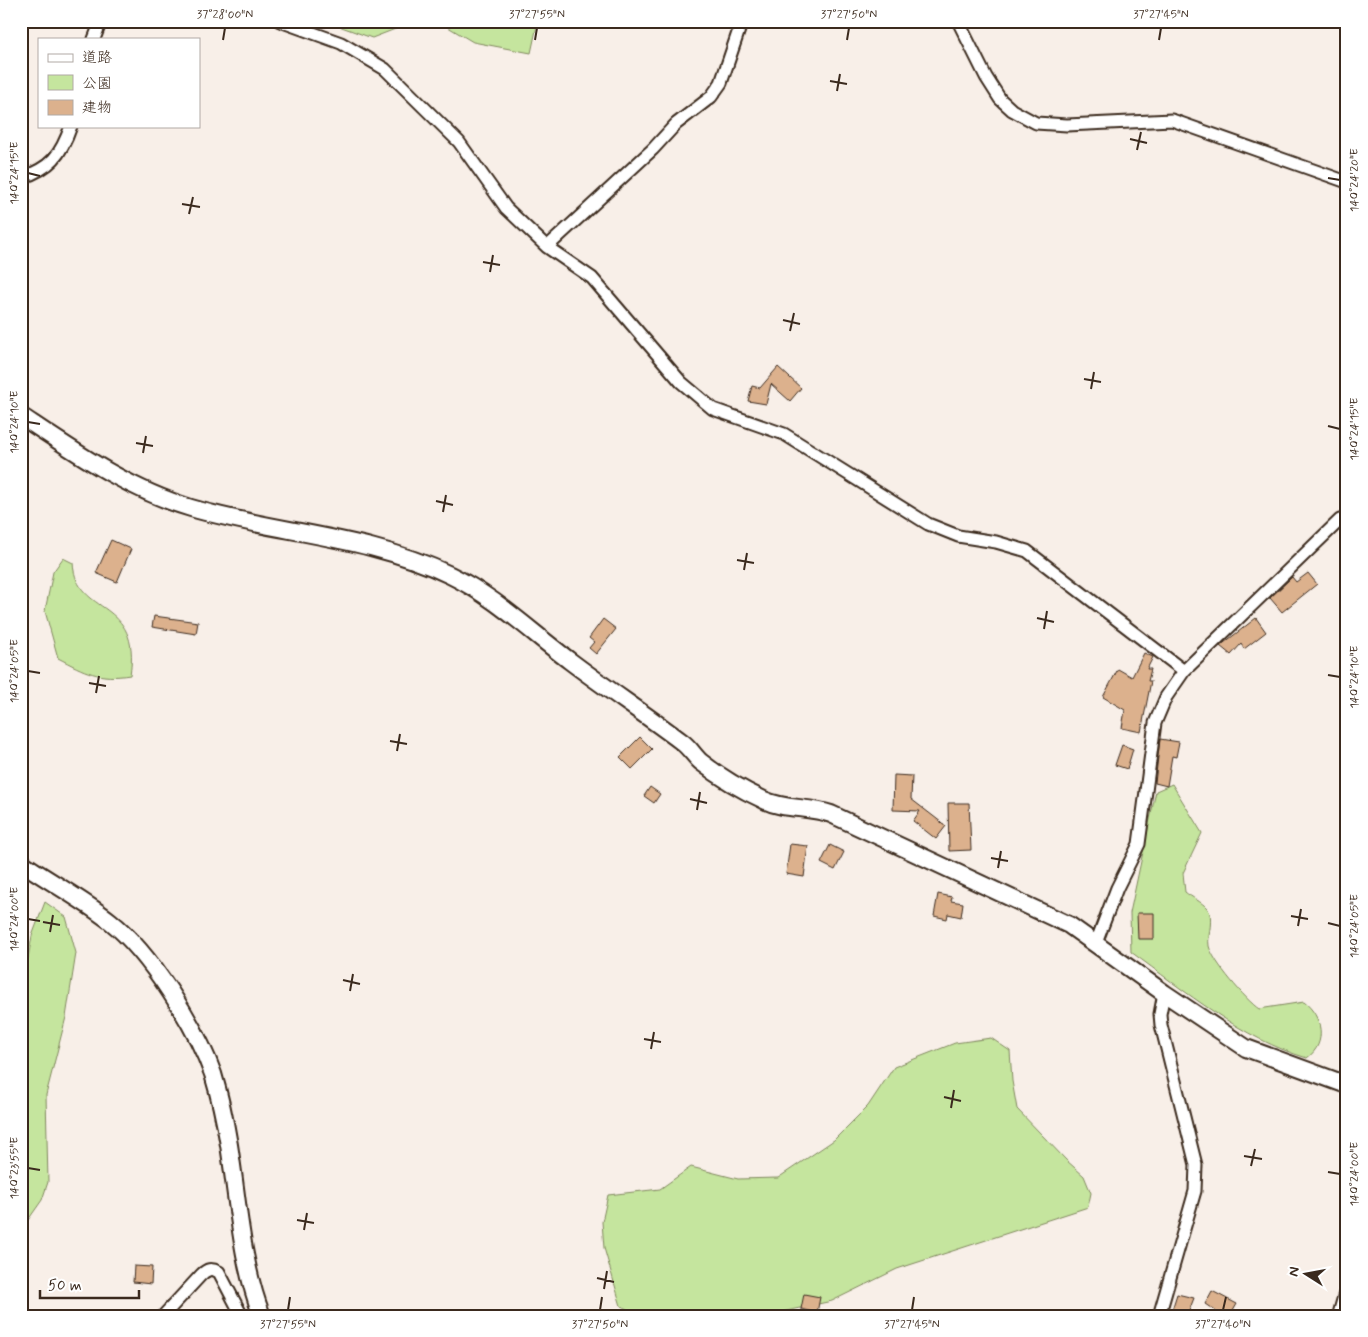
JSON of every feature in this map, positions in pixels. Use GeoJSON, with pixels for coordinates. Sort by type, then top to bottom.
{"type":"FeatureCollection","features":[{"type":"Feature","properties":{"kind":"street"},"geometry":{"type":"LineString","coordinates":[[94,38],[101,21]]}},
{"type":"Feature","properties":{"kind":"street"},"geometry":{"type":"LineString","coordinates":[[280,21],[340,43],[385,69],[448,130],[506,208],[547,247],[592,278],[681,382],[713,409],[784,434],[928,524],[958,536],[996,542],[1027,551],[1184,671]]}},
{"type":"Feature","properties":{"kind":"street"},"geometry":{"type":"LineString","coordinates":[[547,247],[653,149],[676,124],[712,97],[721,83],[742,21]]}},
{"type":"Feature","properties":{"kind":"street"},"geometry":{"type":"LineString","coordinates":[[958,21],[986,77],[1000,99],[1012,110],[1036,123],[1067,125],[1172,120],[1347,182]]}},
{"type":"Feature","properties":{"kind":"street"},"geometry":{"type":"LineString","coordinates":[[21,178],[48,165],[64,147],[70,128]]}},
{"type":"Feature","properties":{"kind":"street"},"geometry":{"type":"LineString","coordinates":[[21,416],[118,478],[155,495],[232,519],[275,526],[387,551],[453,577],[503,609],[630,705],[683,742],[712,770],[742,789],[778,806],[810,807],[831,814],[1069,925],[1164,993],[1246,1048],[1347,1085]]}},
{"type":"Feature","properties":{"kind":"street"},"geometry":{"type":"LineString","coordinates":[[1096,943],[1117,888],[1139,844],[1147,770],[1157,716],[1166,697],[1184,671],[1250,605],[1291,569],[1340,520],[1347,518]]}},
{"type":"Feature","properties":{"kind":"street"},"geometry":{"type":"LineString","coordinates":[[21,862],[110,921],[128,938],[159,977],[193,1032],[213,1075],[228,1142],[252,1291],[262,1316]]}},
{"type":"Feature","properties":{"kind":"street"},"geometry":{"type":"LineString","coordinates":[[1159,1316],[1195,1191],[1196,1165],[1161,1025],[1160,1014],[1164,993]]}},
{"type":"Feature","properties":{"kind":"street"},"geometry":{"type":"LineString","coordinates":[[163,1316],[201,1275],[207,1270],[214,1269],[219,1272],[242,1316]]}},
{"type":"Feature","properties":{"kind":"street"},"geometry":{"type":"LineString","coordinates":[[1341,1316],[1347,1295]]}},
{"type":"Feature","properties":{"kind":"green space"},"geometry":{"type":"Polygon","coordinates":[[[325,21],[416,21],[372,38],[325,21]]]}},
{"type":"Feature","properties":{"kind":"green space"},"geometry":{"type":"Polygon","coordinates":[[[438,21],[538,21],[531,53],[473,42],[438,21]]]}},
{"type":"Feature","properties":{"kind":"green space"},"geometry":{"type":"Polygon","coordinates":[[[63,558],[73,563],[77,580],[85,592],[118,620],[127,632],[131,650],[130,675],[101,676],[92,674],[58,658],[45,611],[53,572],[63,558]]]}},
{"type":"Feature","properties":{"kind":"green space"},"geometry":{"type":"Polygon","coordinates":[[[1172,784],[1202,833],[1183,873],[1185,892],[1207,908],[1209,912],[1211,921],[1209,946],[1212,953],[1246,998],[1259,1009],[1304,1002],[1310,1008],[1318,1022],[1320,1037],[1314,1052],[1307,1058],[1283,1050],[1237,1026],[1193,998],[1131,952],[1130,913],[1156,791],[1172,784]]]}},
{"type":"Feature","properties":{"kind":"green space"},"geometry":{"type":"Polygon","coordinates":[[[45,902],[66,917],[76,953],[66,1017],[46,1095],[48,1182],[42,1200],[28,1220],[21,1218],[21,996],[32,936],[45,902]]]}},
{"type":"Feature","properties":{"kind":"green space"},"geometry":{"type":"Polygon","coordinates":[[[991,1038],[1010,1051],[1012,1081],[1017,1109],[1084,1176],[1091,1193],[1088,1207],[897,1269],[832,1301],[763,1316],[668,1316],[633,1312],[621,1306],[604,1248],[602,1222],[608,1195],[660,1189],[691,1167],[738,1179],[778,1178],[834,1140],[868,1106],[894,1067],[955,1043],[991,1038]]]}},
{"type":"Feature","properties":{"kind":"building"},"geometry":{"type":"Polygon","coordinates":[[[778,367],[801,388],[790,401],[771,384],[766,404],[748,401],[752,386],[760,388],[778,367]]]}},
{"type":"Feature","properties":{"kind":"building"},"geometry":{"type":"Polygon","coordinates":[[[111,540],[131,549],[117,582],[96,573],[111,540]]]}},
{"type":"Feature","properties":{"kind":"building"},"geometry":{"type":"Polygon","coordinates":[[[1308,573],[1317,584],[1282,612],[1270,598],[1292,577],[1296,582],[1308,573]]]}},
{"type":"Feature","properties":{"kind":"building"},"geometry":{"type":"Polygon","coordinates":[[[154,616],[198,622],[196,634],[152,627],[154,616]]]}},
{"type":"Feature","properties":{"kind":"building"},"geometry":{"type":"Polygon","coordinates":[[[1256,618],[1266,632],[1244,649],[1241,644],[1231,655],[1220,646],[1256,618]]]}},
{"type":"Feature","properties":{"kind":"building"},"geometry":{"type":"Polygon","coordinates":[[[603,619],[616,629],[596,654],[589,648],[594,642],[589,638],[603,619]]]}},
{"type":"Feature","properties":{"kind":"building"},"geometry":{"type":"Polygon","coordinates":[[[1144,653],[1153,657],[1147,669],[1151,669],[1148,681],[1151,681],[1141,732],[1122,728],[1125,710],[1103,697],[1118,669],[1132,677],[1144,653]]]}},
{"type":"Feature","properties":{"kind":"building"},"geometry":{"type":"Polygon","coordinates":[[[640,737],[652,749],[632,769],[620,757],[640,737]]]}},
{"type":"Feature","properties":{"kind":"building"},"geometry":{"type":"Polygon","coordinates":[[[1160,739],[1179,742],[1176,757],[1172,756],[1167,786],[1155,783],[1160,739]]]}},
{"type":"Feature","properties":{"kind":"building"},"geometry":{"type":"Polygon","coordinates":[[[1122,745],[1133,749],[1127,769],[1115,765],[1122,745]]]}},
{"type":"Feature","properties":{"kind":"building"},"geometry":{"type":"Polygon","coordinates":[[[894,775],[912,776],[911,799],[946,826],[936,839],[913,821],[920,811],[893,810],[894,775]]]}},
{"type":"Feature","properties":{"kind":"building"},"geometry":{"type":"Polygon","coordinates":[[[650,787],[660,794],[654,803],[644,796],[650,787]]]}},
{"type":"Feature","properties":{"kind":"building"},"geometry":{"type":"Polygon","coordinates":[[[948,803],[969,803],[971,850],[949,851],[948,803]]]}},
{"type":"Feature","properties":{"kind":"building"},"geometry":{"type":"Polygon","coordinates":[[[790,844],[808,846],[804,877],[786,874],[790,844]]]}},
{"type":"Feature","properties":{"kind":"building"},"geometry":{"type":"Polygon","coordinates":[[[830,845],[844,852],[835,870],[821,863],[830,845]]]}},
{"type":"Feature","properties":{"kind":"building"},"geometry":{"type":"Polygon","coordinates":[[[938,894],[952,897],[951,901],[963,903],[961,917],[948,914],[947,919],[934,916],[938,894]]]}},
{"type":"Feature","properties":{"kind":"building"},"geometry":{"type":"Polygon","coordinates":[[[1137,913],[1154,913],[1154,939],[1138,939],[1137,913]]]}},
{"type":"Feature","properties":{"kind":"building"},"geometry":{"type":"Polygon","coordinates":[[[134,1266],[152,1267],[151,1284],[133,1282],[134,1266]]]}},
{"type":"Feature","properties":{"kind":"building"},"geometry":{"type":"Polygon","coordinates":[[[1212,1291],[1237,1304],[1230,1316],[1215,1316],[1217,1312],[1205,1304],[1212,1291]]]}},
{"type":"Feature","properties":{"kind":"building"},"geometry":{"type":"Polygon","coordinates":[[[804,1294],[820,1297],[817,1313],[801,1309],[804,1294]]]}},
{"type":"Feature","properties":{"kind":"building"},"geometry":{"type":"Polygon","coordinates":[[[1177,1294],[1194,1298],[1187,1316],[1170,1316],[1177,1294]]]}}]}
